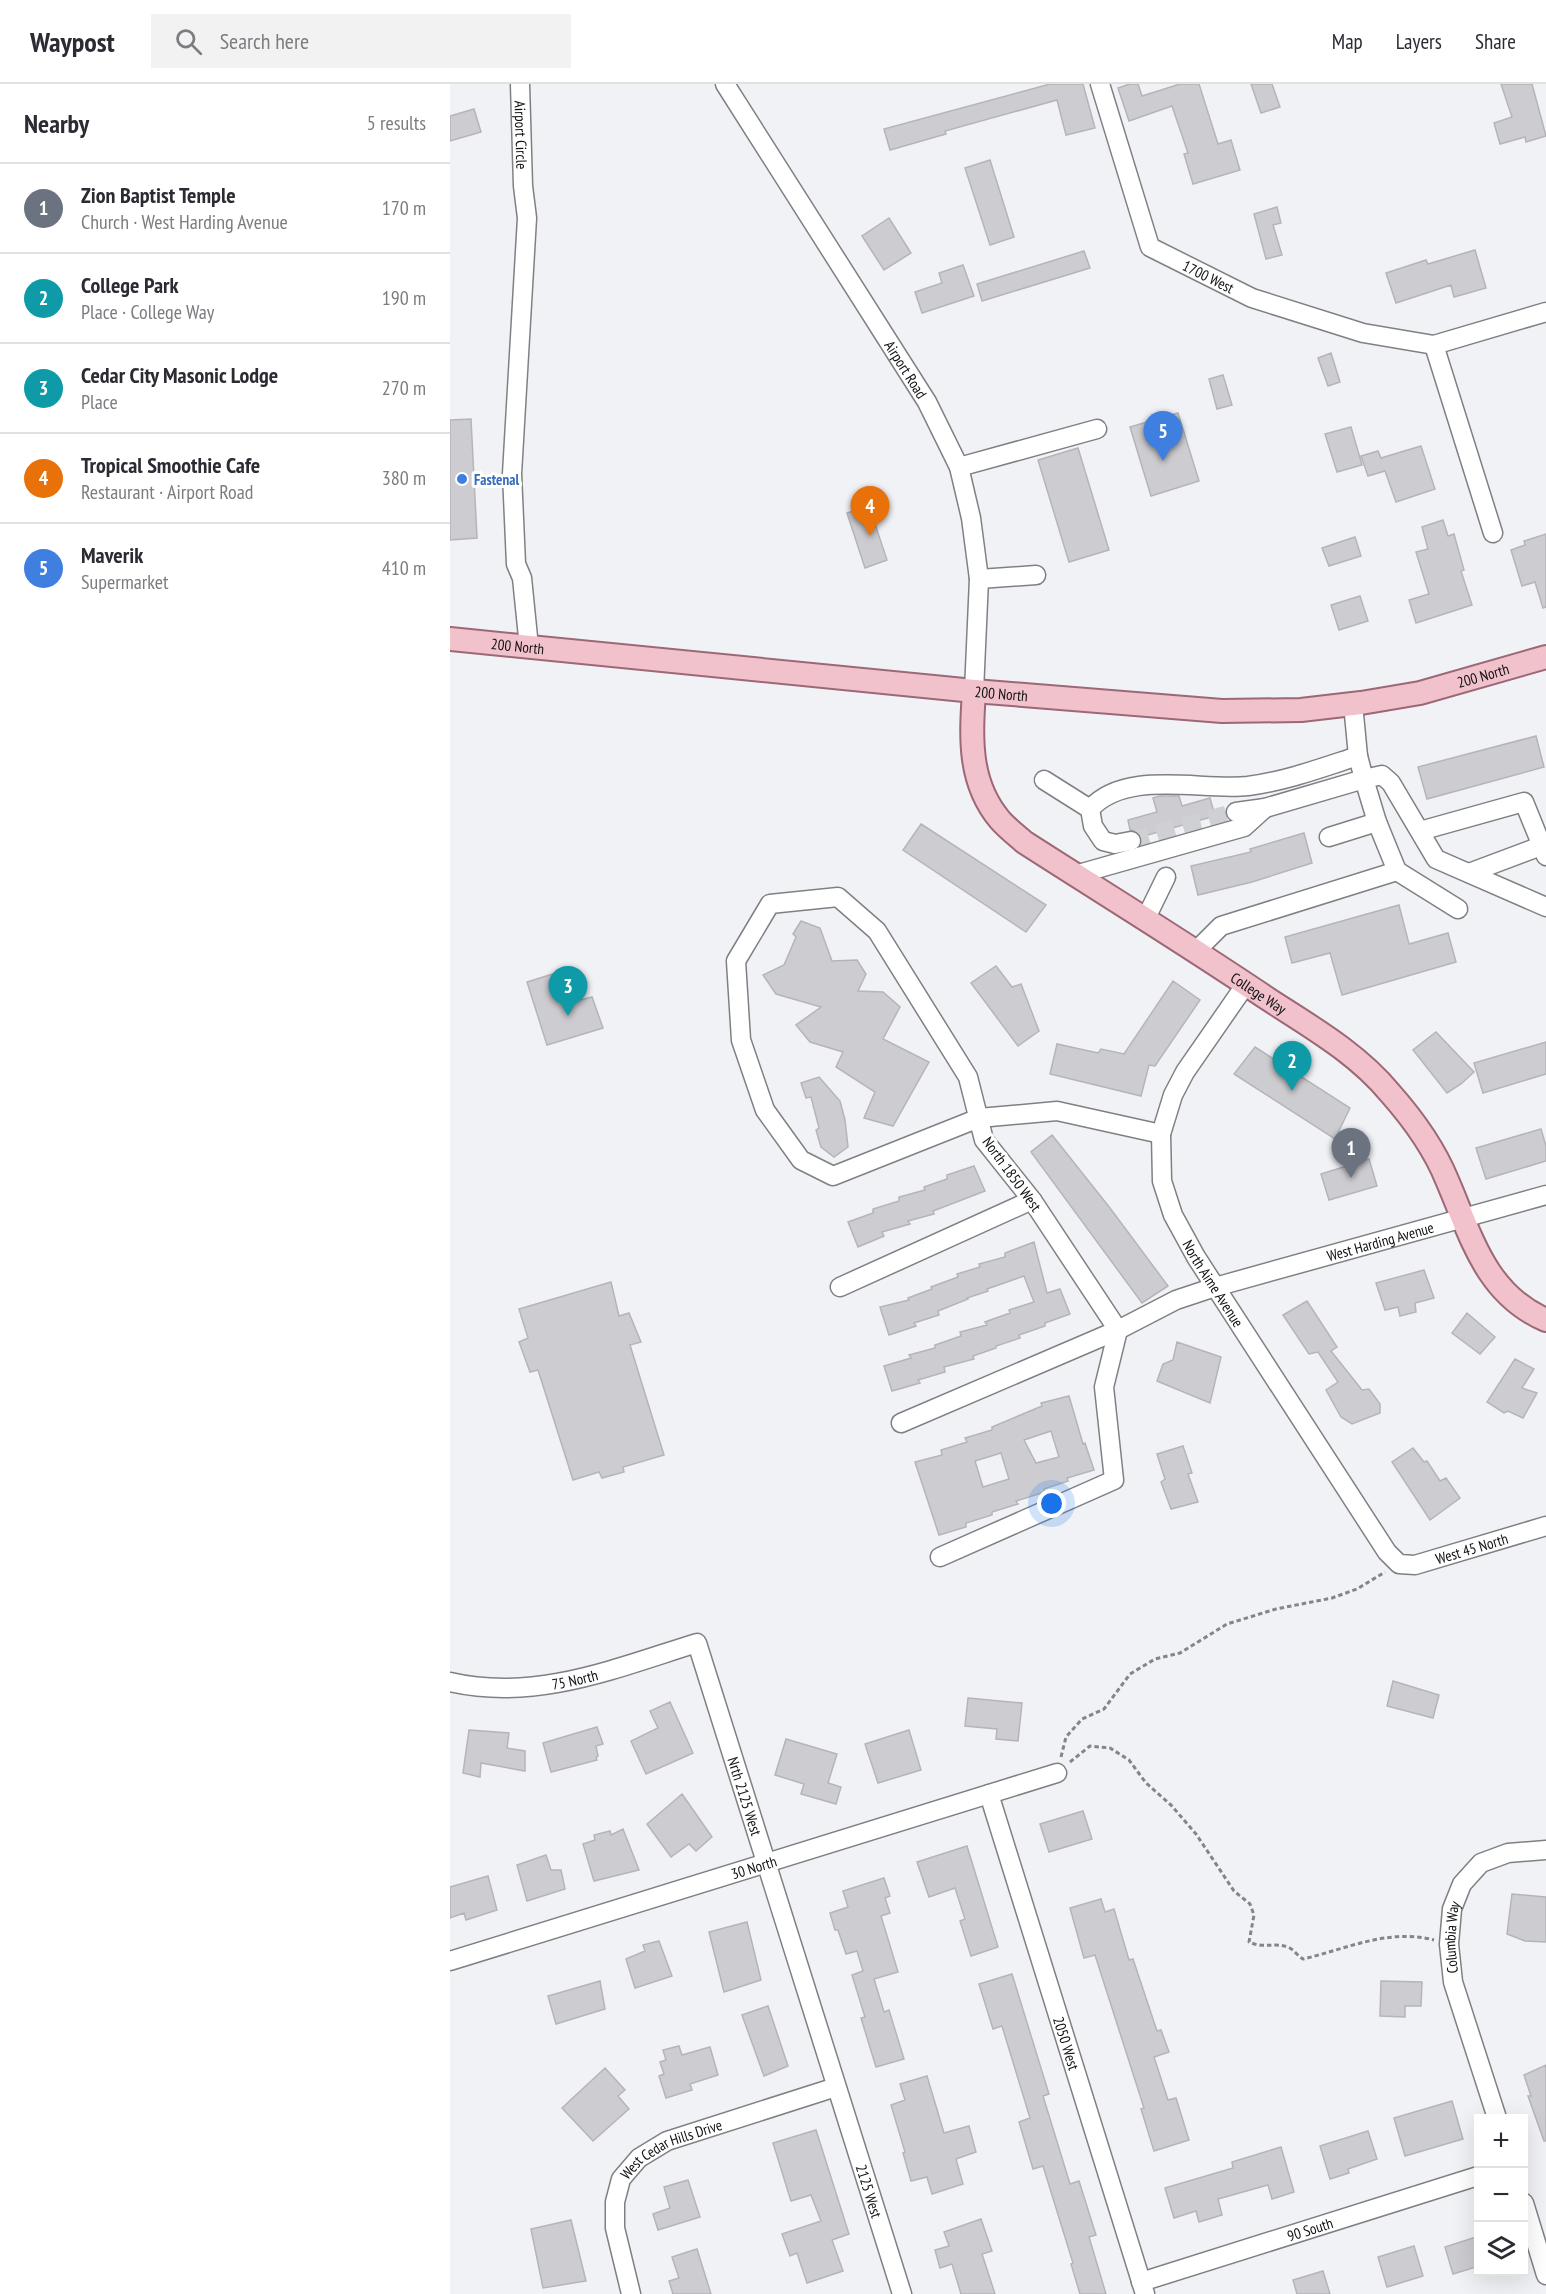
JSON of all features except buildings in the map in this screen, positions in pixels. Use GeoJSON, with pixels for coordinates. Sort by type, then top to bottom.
{"type":"FeatureCollection","features":[{"type":"Feature","properties":{"kind":"main road","name":"200 North"},"geometry":{"type":"LineString","coordinates":[[450,639],[974,691],[1222,711],[1301,710],[1420,693],[1546,657]]}},
{"type":"Feature","properties":{"kind":"main road","name":"College Way"},"geometry":{"type":"LineString","coordinates":[[974,691],[972,735],[974,769],[984,795],[1000,820],[1024,842],[1349,1053],[1389,1091],[1422,1134],[1447,1178],[1479,1255],[1500,1288],[1532,1314],[1546,1320]]}},
{"type":"Feature","properties":{"kind":"street","name":"Airport Circle"},"geometry":{"type":"LineString","coordinates":[[519,84],[523,186],[527,218],[512,474],[516,564],[522,578],[529,646]]}},
{"type":"Feature","properties":{"kind":"street","name":"Airport Road"},"geometry":{"type":"LineString","coordinates":[[725,84],[927,402],[959,467],[971,518],[979,579],[974,691]]}},
{"type":"Feature","properties":{"kind":"street","name":"1700 West"},"geometry":{"type":"LineString","coordinates":[[1100,84],[1150,248],[1252,298],[1363,333],[1434,345],[1546,312]]}},
{"type":"Feature","properties":{"kind":"street"},"geometry":{"type":"LineString","coordinates":[[1434,345],[1493,533]]}},
{"type":"Feature","properties":{"kind":"street"},"geometry":{"type":"LineString","coordinates":[[959,467],[1097,429]]}},
{"type":"Feature","properties":{"kind":"street"},"geometry":{"type":"LineString","coordinates":[[979,579],[1036,574]]}},
{"type":"Feature","properties":{"kind":"street"},"geometry":{"type":"LineString","coordinates":[[1353,704],[1358,756],[1377,822],[1397,871],[1458,909]]}},
{"type":"Feature","properties":{"kind":"street"},"geometry":{"type":"LineString","coordinates":[[1090,809],[1100,798],[1126,789],[1156,783],[1197,787],[1245,786],[1288,780],[1358,756]]}},
{"type":"Feature","properties":{"kind":"street"},"geometry":{"type":"LineString","coordinates":[[1236,812],[1265,808],[1364,778],[1382,775],[1391,783],[1436,859],[1546,907]]}},
{"type":"Feature","properties":{"kind":"street"},"geometry":{"type":"LineString","coordinates":[[1044,780],[1090,809],[1093,826],[1103,841],[1115,844],[1131,842]]}},
{"type":"Feature","properties":{"kind":"street"},"geometry":{"type":"LineString","coordinates":[[1420,831],[1524,802],[1543,851],[1469,873]]}},
{"type":"Feature","properties":{"kind":"street"},"geometry":{"type":"LineString","coordinates":[[1075,875],[1244,826],[1265,808]]}},
{"type":"Feature","properties":{"kind":"street"},"geometry":{"type":"LineString","coordinates":[[1329,837],[1377,822]]}},
{"type":"Feature","properties":{"kind":"street"},"geometry":{"type":"LineString","coordinates":[[1195,952],[1221,926],[1397,871]]}},
{"type":"Feature","properties":{"kind":"street"},"geometry":{"type":"LineString","coordinates":[[1145,920],[1166,877]]}},
{"type":"Feature","properties":{"kind":"street","name":"North 1850 West"},"geometry":{"type":"LineString","coordinates":[[979,1118],[833,1176],[801,1160],[765,1110],[741,1040],[736,961],[770,904],[838,897],[877,931],[968,1077],[979,1118],[984,1140],[1032,1200],[1119,1330]]}},
{"type":"Feature","properties":{"kind":"street","name":"North Aime Avenue"},"geometry":{"type":"LineString","coordinates":[[1246,984],[1185,1072],[1165,1116],[1161,1134],[1162,1181],[1173,1215],[1215,1287],[1387,1552],[1399,1563]]}},
{"type":"Feature","properties":{"kind":"street"},"geometry":{"type":"LineString","coordinates":[[979,1118],[1057,1111],[1161,1134]]}},
{"type":"Feature","properties":{"kind":"street","name":"West Harding Avenue"},"geometry":{"type":"LineString","coordinates":[[901,1423],[1119,1330],[1176,1300],[1215,1287],[1546,1195]]}},
{"type":"Feature","properties":{"kind":"street"},"geometry":{"type":"LineString","coordinates":[[840,1287],[1032,1200]]}},
{"type":"Feature","properties":{"kind":"street"},"geometry":{"type":"LineString","coordinates":[[940,1557],[1114,1480],[1104,1387],[1119,1330]]}},
{"type":"Feature","properties":{"kind":"street","name":"West 45 North"},"geometry":{"type":"LineString","coordinates":[[1399,1563],[1415,1566],[1546,1526]]}},
{"type":"Feature","properties":{"kind":"street","name":"75 North"},"geometry":{"type":"LineString","coordinates":[[450,1682],[537,1687],[579,1680],[697,1642]]}},
{"type":"Feature","properties":{"kind":"street","name":"Nrth 2125 West"},"geometry":{"type":"LineString","coordinates":[[697,1642],[768,1862],[836,2087]]}},
{"type":"Feature","properties":{"kind":"street","name":"30 North"},"geometry":{"type":"LineString","coordinates":[[450,1961],[1057,1773]]}},
{"type":"Feature","properties":{"kind":"street","name":"2050 West"},"geometry":{"type":"LineString","coordinates":[[989,1794],[1143,2288]]}},
{"type":"Feature","properties":{"kind":"street","name":"Columbia Way"},"geometry":{"type":"LineString","coordinates":[[1496,2114],[1454,1982],[1449,1944],[1452,1909],[1462,1884],[1481,1863],[1508,1853],[1546,1850]]}},
{"type":"Feature","properties":{"kind":"street","name":"West Cedar Hills Drive"},"geometry":{"type":"LineString","coordinates":[[631,2294],[615,2228],[615,2202],[621,2179],[639,2158],[667,2141],[836,2087]]}},
{"type":"Feature","properties":{"kind":"street","name":"2125 West"},"geometry":{"type":"LineString","coordinates":[[836,2087],[902,2294]]}},
{"type":"Feature","properties":{"kind":"street","name":"90 South"},"geometry":{"type":"LineString","coordinates":[[1143,2288],[1474,2178]]}},
{"type":"Feature","properties":{"kind":"street"},"geometry":{"type":"LineString","coordinates":[[1528,2216],[1546,2275]]}},
{"type":"Feature","properties":{"kind":"path"},"geometry":{"type":"LineString","coordinates":[[1057,1773],[1066,1737],[1082,1719],[1104,1709],[1130,1674],[1155,1659],[1180,1653],[1227,1624],[1276,1610],[1332,1598],[1357,1589],[1399,1563]]}},
{"type":"Feature","properties":{"kind":"path"},"geometry":{"type":"LineString","coordinates":[[1057,1773],[1090,1746],[1110,1748],[1129,1760],[1146,1783],[1171,1804],[1196,1834],[1234,1891],[1250,1904],[1254,1915],[1249,1942],[1255,1945],[1261,1947],[1278,1945],[1290,1948],[1297,1956],[1304,1959],[1369,1940],[1390,1937],[1420,1936],[1449,1944]]}},
{"type":"Feature","properties":{"kind":"tunnel"},"geometry":{"type":"LineString","coordinates":[[1131,841],[1236,812]]}},
{"type":"Feature","properties":{"kind":"place","name":"Maverik"},"geometry":{"type":"Point","coordinates":[1163,461]}},
{"type":"Feature","properties":{"kind":"place","name":"Fastenal"},"geometry":{"type":"Point","coordinates":[462,479]}},
{"type":"Feature","properties":{"kind":"place","name":"Tropical Smoothie Cafe"},"geometry":{"type":"Point","coordinates":[870,536]}},
{"type":"Feature","properties":{"kind":"place","name":"Cedar City Masonic Lodge"},"geometry":{"type":"Point","coordinates":[568,1016]}},
{"type":"Feature","properties":{"kind":"place","name":"College Park"},"geometry":{"type":"Point","coordinates":[1292,1091]}},
{"type":"Feature","properties":{"kind":"place","name":"Zion Baptist Temple"},"geometry":{"type":"Point","coordinates":[1351,1178]}}]}
